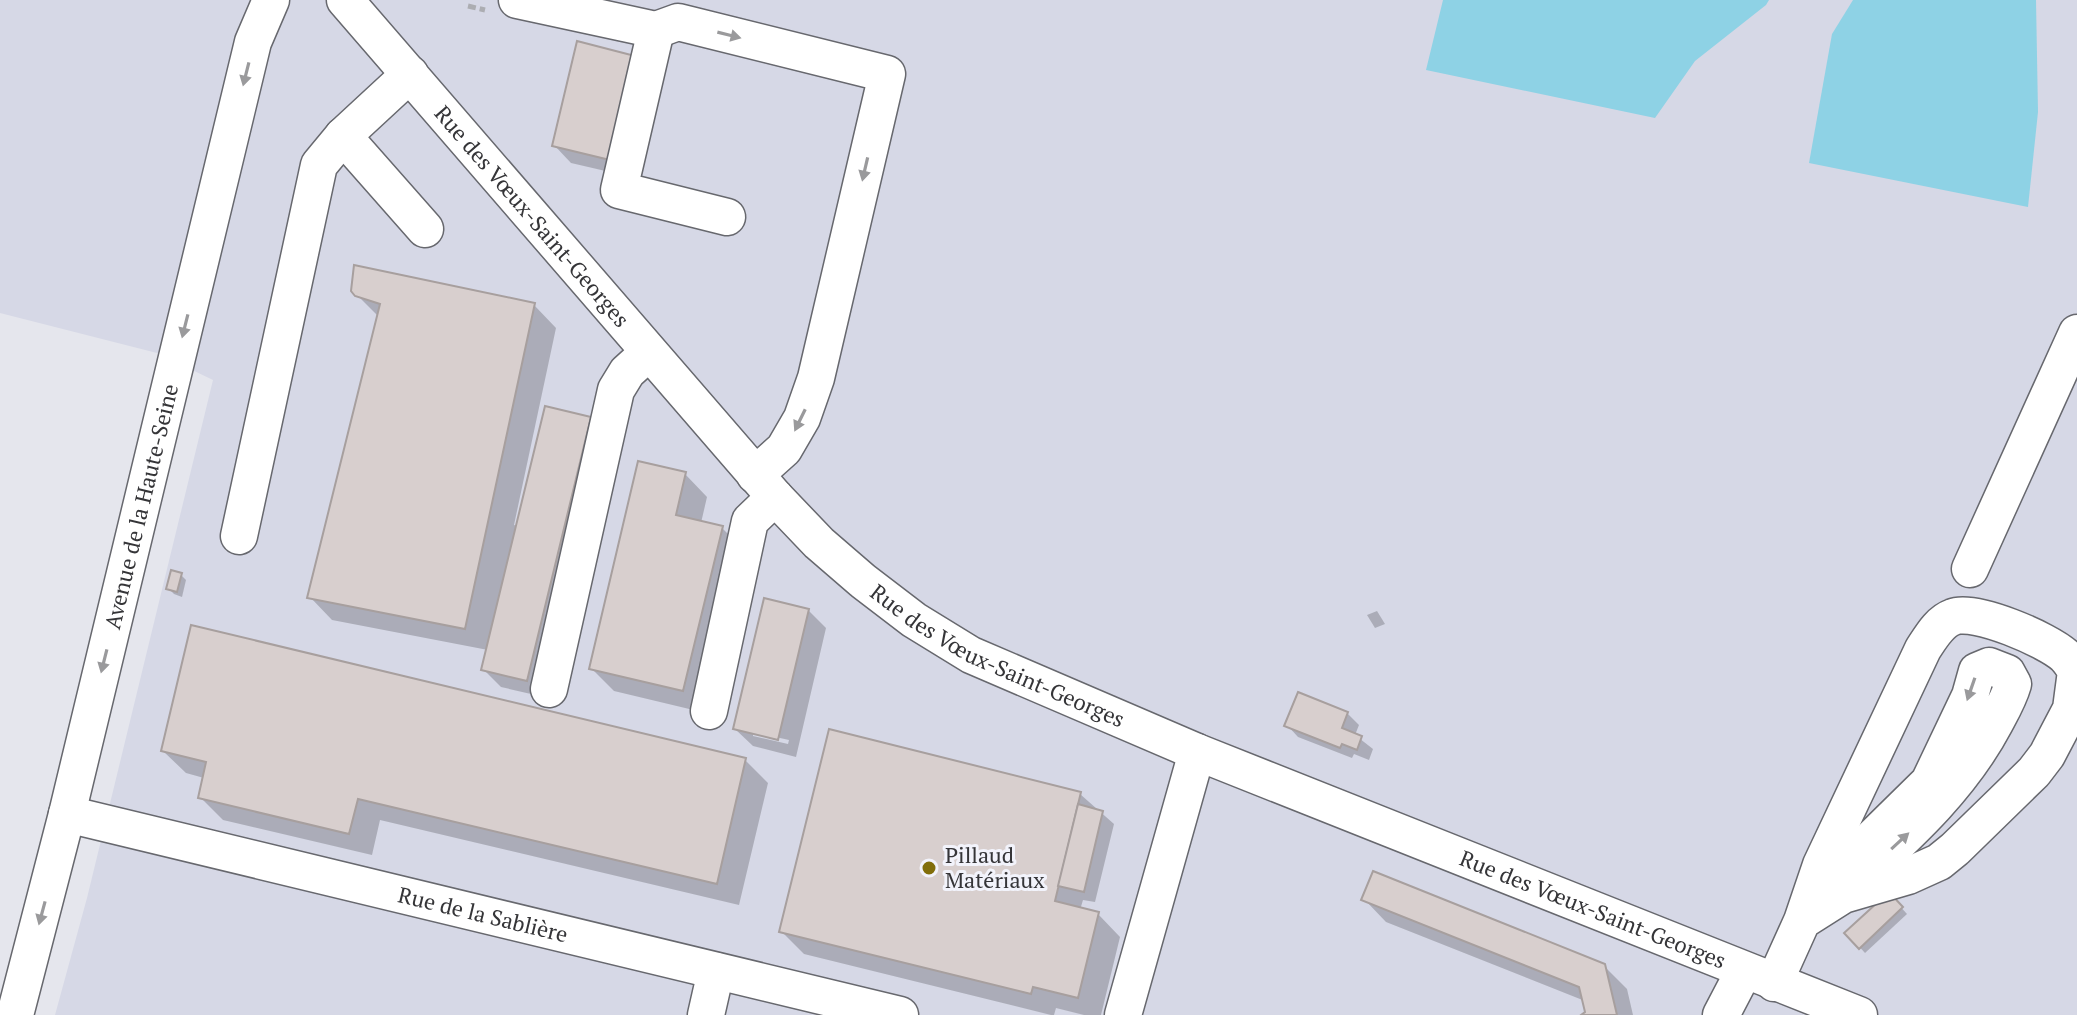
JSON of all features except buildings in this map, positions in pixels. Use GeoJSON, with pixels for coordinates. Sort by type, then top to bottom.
{"type":"FeatureCollection","features":[{"type":"Feature","properties":{"kind":"street","name":"Avenue de la Haute-Seine"},"geometry":{"type":"LineString","coordinates":[[15,1015],[67,814],[253,42],[271,0]]}},
{"type":"Feature","properties":{"kind":"street"},"geometry":{"type":"LineString","coordinates":[[517,0],[658,17],[887,74],[816,378],[802,418],[750,521],[709,711]]}},
{"type":"Feature","properties":{"kind":"street","name":"Rue des Vœux-Saint-Georges"},"geometry":{"type":"LineString","coordinates":[[350,2],[765,486],[819,543],[914,620],[971,655],[1197,752],[1859,1015]]}},
{"type":"Feature","properties":{"kind":"street"},"geometry":{"type":"LineString","coordinates":[[658,17],[619,190],[727,217]]}},
{"type":"Feature","properties":{"kind":"street"},"geometry":{"type":"LineString","coordinates":[[239,536],[319,165],[343,136],[410,74]]}},
{"type":"Feature","properties":{"kind":"street"},"geometry":{"type":"LineString","coordinates":[[343,136],[425,229]]}},
{"type":"Feature","properties":{"kind":"street"},"geometry":{"type":"LineString","coordinates":[[1970,569],[2077,333]]}},
{"type":"Feature","properties":{"kind":"street"},"geometry":{"type":"LineString","coordinates":[[549,689],[616,390],[627,372],[649,352]]}},
{"type":"Feature","properties":{"kind":"street"},"geometry":{"type":"LineString","coordinates":[[1955,615],[1987,617],[2066,656],[2076,671],[2071,709],[2059,737],[2034,772],[1939,862],[1908,876],[1818,905],[1821,865],[1923,649],[1942,623],[1955,615]]}},
{"type":"Feature","properties":{"kind":"street"},"geometry":{"type":"LineString","coordinates":[[1721,1015],[1759,977],[1818,905],[1929,782],[1970,696],[1977,671],[1989,666],[2007,673],[2013,684],[2010,696],[1965,774],[1939,805],[1818,905]]}},
{"type":"Feature","properties":{"kind":"street"},"geometry":{"type":"LineString","coordinates":[[1123,1015],[1197,752]]}},
{"type":"Feature","properties":{"kind":"street","name":"Rue de la Sablière"},"geometry":{"type":"LineString","coordinates":[[67,814],[900,1015]]}},
{"type":"Feature","properties":{"kind":"street"},"geometry":{"type":"LineString","coordinates":[[706,1015],[716,971]]}},
{"type":"Feature","properties":{"kind":"shaded area"},"geometry":{"type":"Polygon","coordinates":[[[0,0],[2077,0],[2077,1015],[55,1015],[87,898],[213,380],[157,353],[0,313],[0,0]]]}},
{"type":"Feature","properties":{"kind":"water"},"geometry":{"type":"Polygon","coordinates":[[[1443,0],[1769,0],[1695,61],[1655,118],[1426,70],[1443,0]]]}},
{"type":"Feature","properties":{"kind":"water"},"geometry":{"type":"Polygon","coordinates":[[[1853,0],[2036,0],[2038,112],[2028,207],[1809,163],[1832,34],[1853,0]]]}},
{"type":"Feature","properties":{"kind":"place","name":"Pillaud Matériaux"},"geometry":{"type":"Point","coordinates":[929,868]}}]}
